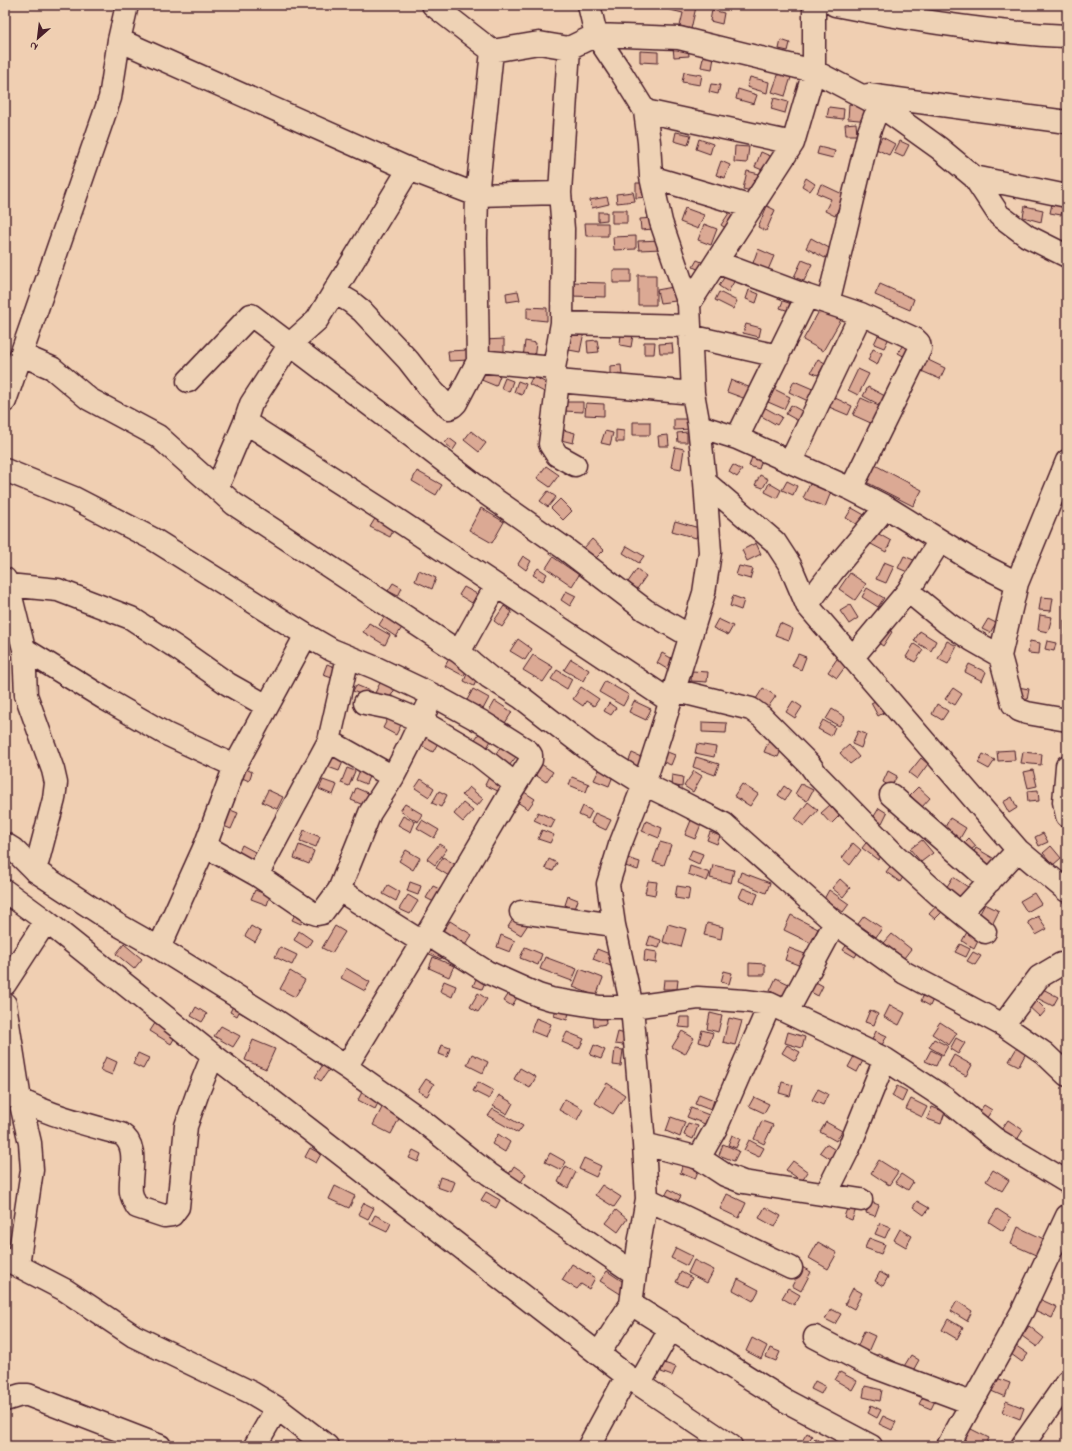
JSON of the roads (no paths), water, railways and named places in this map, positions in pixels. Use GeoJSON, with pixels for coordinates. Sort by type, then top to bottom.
{"type":"FeatureCollection","features":[{"type":"Feature","properties":{"kind":"street"},"geometry":{"type":"LineString","coordinates":[[5,401],[110,98],[126,5]]}},
{"type":"Feature","properties":{"kind":"street"},"geometry":{"type":"LineString","coordinates":[[433,5],[492,51],[539,43],[569,48],[596,35],[679,38],[814,72],[879,105],[939,148],[974,177],[999,215],[1027,236],[1067,256]]}},
{"type":"Feature","properties":{"kind":"street"},"geometry":{"type":"LineString","coordinates":[[589,5],[596,35],[645,111],[650,142],[651,177],[661,222],[689,304],[693,393],[699,426],[705,482],[710,552],[704,593],[644,784],[620,845],[608,884],[614,925],[632,1007],[644,1144],[647,1199],[634,1273],[631,1304],[599,1353]]}},
{"type":"Feature","properties":{"kind":"street"},"geometry":{"type":"LineString","coordinates":[[689,304],[793,143],[814,72],[814,5]]}},
{"type":"Feature","properties":{"kind":"street"},"geometry":{"type":"LineString","coordinates":[[835,5],[906,19],[967,28],[1067,36]]}},
{"type":"Feature","properties":{"kind":"street"},"geometry":{"type":"LineString","coordinates":[[119,40],[408,169],[477,195],[560,193]]}},
{"type":"Feature","properties":{"kind":"street"},"geometry":{"type":"LineString","coordinates":[[569,48],[560,193],[563,229],[562,323],[550,444],[557,455],[575,465]]}},
{"type":"Feature","properties":{"kind":"street"},"geometry":{"type":"LineString","coordinates":[[334,292],[351,302],[362,311],[408,360],[448,408],[451,408],[456,404],[478,361],[476,238],[477,195],[492,51]]}},
{"type":"Feature","properties":{"kind":"street"},"geometry":{"type":"LineString","coordinates":[[858,94],[1067,122]]}},
{"type":"Feature","properties":{"kind":"street"},"geometry":{"type":"LineString","coordinates":[[828,302],[869,132],[879,105]]}},
{"type":"Feature","properties":{"kind":"street"},"geometry":{"type":"LineString","coordinates":[[645,111],[793,143]]}},
{"type":"Feature","properties":{"kind":"street"},"geometry":{"type":"LineString","coordinates":[[217,488],[246,422],[251,404],[290,344],[317,320],[408,169]]}},
{"type":"Feature","properties":{"kind":"street"},"geometry":{"type":"LineString","coordinates":[[651,177],[752,207]]}},
{"type":"Feature","properties":{"kind":"street"},"geometry":{"type":"LineString","coordinates":[[974,177],[1067,196]]}},
{"type":"Feature","properties":{"kind":"street"},"geometry":{"type":"LineString","coordinates":[[716,262],[807,296],[861,314],[916,339],[920,343],[920,349],[851,489]]}},
{"type":"Feature","properties":{"kind":"street"},"geometry":{"type":"LineString","coordinates":[[738,438],[807,296]]}},
{"type":"Feature","properties":{"kind":"street"},"geometry":{"type":"LineString","coordinates":[[791,461],[861,314]]}},
{"type":"Feature","properties":{"kind":"street"},"geometry":{"type":"LineString","coordinates":[[188,381],[251,315],[484,492],[564,548],[645,610],[690,636]]}},
{"type":"Feature","properties":{"kind":"street"},"geometry":{"type":"LineString","coordinates":[[562,323],[690,331],[778,356]]}},
{"type":"Feature","properties":{"kind":"street"},"geometry":{"type":"LineString","coordinates":[[22,355],[52,368],[93,401],[158,436],[234,504],[459,652],[489,677],[522,698],[588,749],[644,784],[724,824],[835,923],[905,974],[1002,1025],[1044,1053],[1067,1075]]}},
{"type":"Feature","properties":{"kind":"street"},"geometry":{"type":"LineString","coordinates":[[478,361],[556,375],[693,393]]}},
{"type":"Feature","properties":{"kind":"street"},"geometry":{"type":"LineString","coordinates":[[246,422],[384,511],[496,586],[672,696],[751,710],[762,717],[895,854],[939,895],[985,932]]}},
{"type":"Feature","properties":{"kind":"street"},"geometry":{"type":"LineString","coordinates":[[699,426],[738,438],[851,489],[886,507],[940,541],[1017,583]]}},
{"type":"Feature","properties":{"kind":"street"},"geometry":{"type":"LineString","coordinates":[[1067,461],[1017,583],[1000,656],[1013,704],[1019,710],[1027,713],[1067,720]]}},
{"type":"Feature","properties":{"kind":"street"},"geometry":{"type":"LineString","coordinates":[[5,470],[74,498],[153,538],[306,636],[348,657],[376,668],[433,695],[482,722],[528,751],[531,755],[531,760],[515,784],[425,938],[346,1067]]}},
{"type":"Feature","properties":{"kind":"street"},"geometry":{"type":"LineString","coordinates":[[705,482],[775,542],[790,565],[807,605],[1018,850],[1067,891]]}},
{"type":"Feature","properties":{"kind":"street"},"geometry":{"type":"LineString","coordinates":[[807,605],[832,572],[886,507]]}},
{"type":"Feature","properties":{"kind":"street"},"geometry":{"type":"LineString","coordinates":[[853,657],[908,591],[940,541]]}},
{"type":"Feature","properties":{"kind":"street"},"geometry":{"type":"LineString","coordinates":[[34,870],[54,799],[56,783],[53,770],[26,695],[24,649],[7,582],[58,590],[131,618],[228,684],[267,706]]}},
{"type":"Feature","properties":{"kind":"street"},"geometry":{"type":"LineString","coordinates":[[459,652],[496,586]]}},
{"type":"Feature","properties":{"kind":"street"},"geometry":{"type":"LineString","coordinates":[[908,591],[947,623],[972,640],[1000,656]]}},
{"type":"Feature","properties":{"kind":"street"},"geometry":{"type":"LineString","coordinates":[[159,948],[205,846],[235,766],[306,636]]}},
{"type":"Feature","properties":{"kind":"street"},"geometry":{"type":"LineString","coordinates":[[24,649],[166,734],[235,766]]}},
{"type":"Feature","properties":{"kind":"street"},"geometry":{"type":"LineString","coordinates":[[257,875],[329,741],[348,657]]}},
{"type":"Feature","properties":{"kind":"street"},"geometry":{"type":"LineString","coordinates":[[205,846],[257,875],[316,914],[322,913],[338,890],[370,813],[393,776],[433,695]]}},
{"type":"Feature","properties":{"kind":"street"},"geometry":{"type":"LineString","coordinates":[[365,703],[390,708],[421,721],[477,754],[515,784]]}},
{"type":"Feature","properties":{"kind":"street"},"geometry":{"type":"LineString","coordinates":[[329,741],[393,776]]}},
{"type":"Feature","properties":{"kind":"street"},"geometry":{"type":"LineString","coordinates":[[1067,766],[1064,802],[1067,816]]}},
{"type":"Feature","properties":{"kind":"street"},"geometry":{"type":"LineString","coordinates":[[891,794],[990,881]]}},
{"type":"Feature","properties":{"kind":"street"},"geometry":{"type":"LineString","coordinates":[[5,844],[34,870],[115,923],[159,948],[275,1020],[346,1067],[420,1119],[471,1160],[634,1273]]}},
{"type":"Feature","properties":{"kind":"street"},"geometry":{"type":"LineString","coordinates":[[961,912],[1018,850]]}},
{"type":"Feature","properties":{"kind":"street"},"geometry":{"type":"LineString","coordinates":[[338,890],[487,972],[538,995],[551,999],[600,1007],[632,1007],[698,998],[745,1000],[779,1008],[885,1059],[946,1099],[995,1139],[1067,1182]]}},
{"type":"Feature","properties":{"kind":"street"},"geometry":{"type":"LineString","coordinates":[[5,891],[46,921],[213,1055],[633,1379],[731,1446]]}},
{"type":"Feature","properties":{"kind":"street"},"geometry":{"type":"LineString","coordinates":[[520,912],[614,925]]}},
{"type":"Feature","properties":{"kind":"street"},"geometry":{"type":"LineString","coordinates":[[5,984],[46,921]]}},
{"type":"Feature","properties":{"kind":"street"},"geometry":{"type":"LineString","coordinates":[[700,1158],[779,1008],[835,923]]}},
{"type":"Feature","properties":{"kind":"street"},"geometry":{"type":"LineString","coordinates":[[1002,1025],[1039,977],[1060,964]]}},
{"type":"Feature","properties":{"kind":"street"},"geometry":{"type":"LineString","coordinates":[[5,1004],[12,1096],[30,1143],[32,1170],[11,1262],[66,1290],[134,1336],[252,1393],[278,1408],[326,1446]]}},
{"type":"Feature","properties":{"kind":"street"},"geometry":{"type":"LineString","coordinates":[[12,1096],[67,1118],[121,1134],[126,1137],[131,1146],[131,1193],[136,1207],[164,1216],[172,1215],[178,1207],[186,1126],[213,1055]]}},
{"type":"Feature","properties":{"kind":"street"},"geometry":{"type":"LineString","coordinates":[[826,1194],[848,1148],[885,1059]]}},
{"type":"Feature","properties":{"kind":"street"},"geometry":{"type":"LineString","coordinates":[[644,1144],[700,1158],[725,1175],[743,1182],[861,1200]]}},
{"type":"Feature","properties":{"kind":"street"},"geometry":{"type":"LineString","coordinates":[[647,1199],[791,1268]]}},
{"type":"Feature","properties":{"kind":"street"},"geometry":{"type":"LineString","coordinates":[[948,1446],[1023,1310],[1067,1216]]}},
{"type":"Feature","properties":{"kind":"street"},"geometry":{"type":"LineString","coordinates":[[631,1304],[786,1401],[871,1446]]}},
{"type":"Feature","properties":{"kind":"street"},"geometry":{"type":"LineString","coordinates":[[589,1446],[633,1379],[671,1328]]}},
{"type":"Feature","properties":{"kind":"street"},"geometry":{"type":"LineString","coordinates":[[815,1337],[869,1365],[971,1403]]}},
{"type":"Feature","properties":{"kind":"street"},"geometry":{"type":"LineString","coordinates":[[1022,1446],[1067,1382]]}},
{"type":"Feature","properties":{"kind":"street"},"geometry":{"type":"LineString","coordinates":[[5,1400],[21,1395],[28,1395],[160,1446]]}},
{"type":"Feature","properties":{"kind":"street"},"geometry":{"type":"LineString","coordinates":[[255,1446],[278,1408]]}}]}
